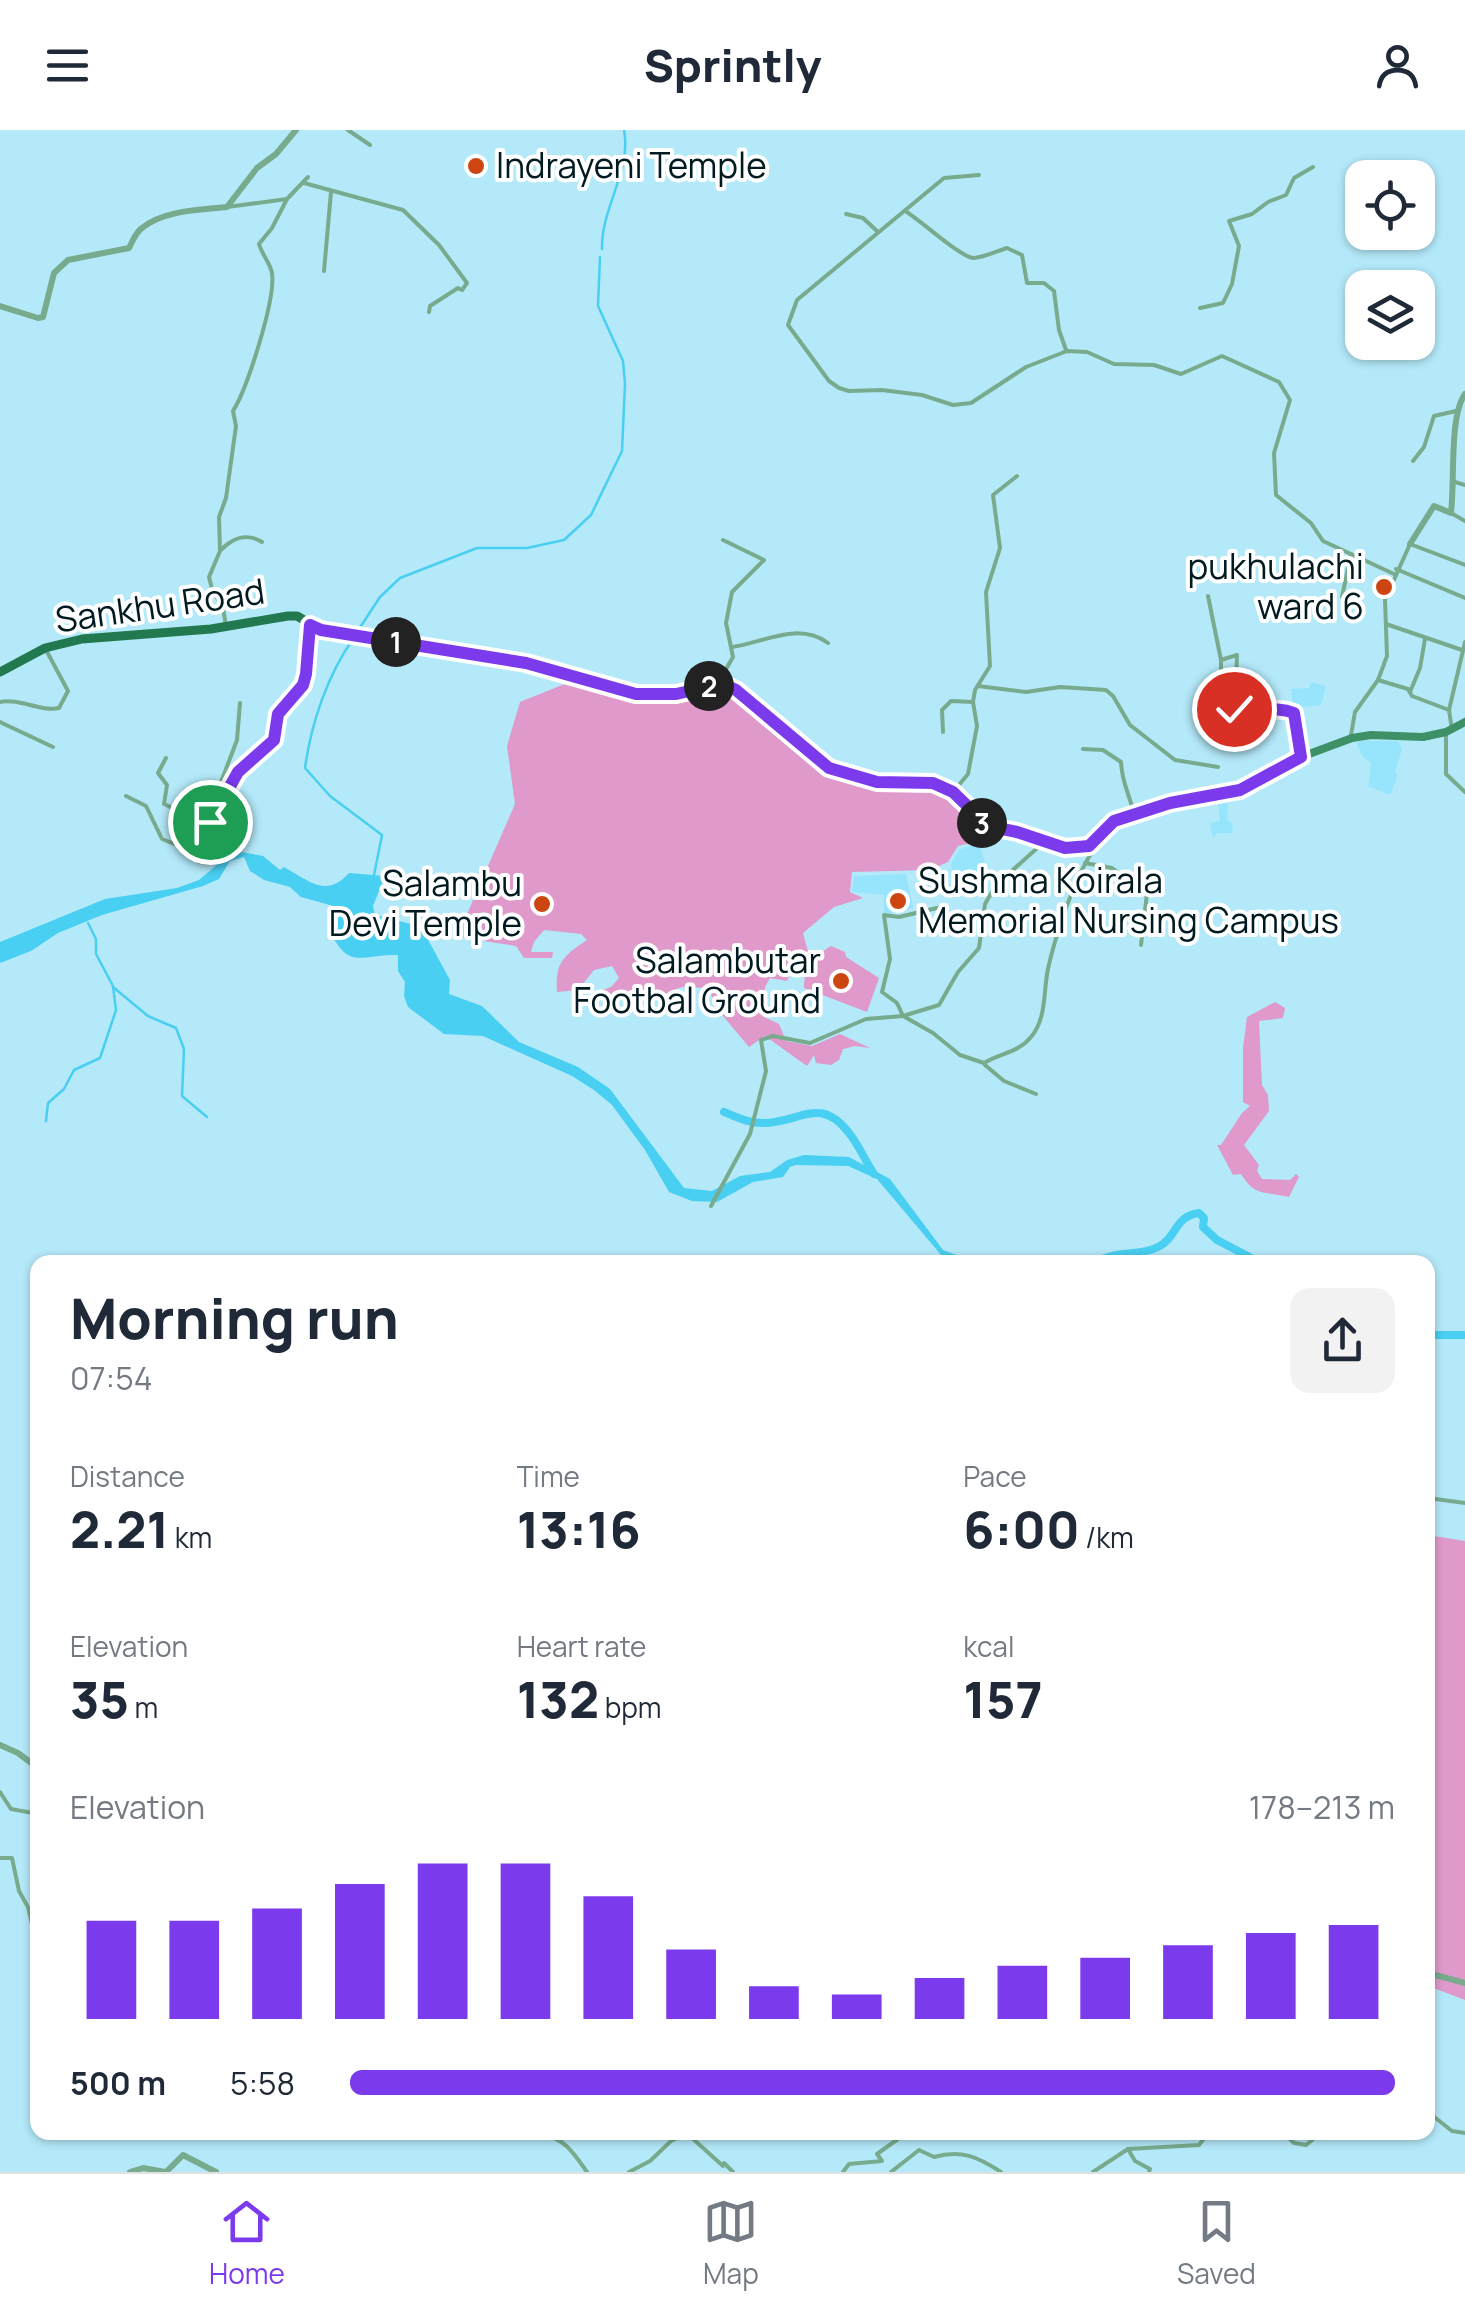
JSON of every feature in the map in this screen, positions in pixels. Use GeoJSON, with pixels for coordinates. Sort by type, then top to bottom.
{"type":"FeatureCollection","features":[{"type":"Feature","properties":{"kind":"main road","name":"Sankhu Road"},"geometry":{"type":"LineString","coordinates":[[0,672],[45,648],[82,639],[297,616],[310,625],[346,634],[558,670],[622,692]]}},
{"type":"Feature","properties":{"kind":"main road"},"geometry":{"type":"LineString","coordinates":[[622,692],[653,696],[725,685],[829,768],[877,782],[933,783],[953,792],[988,826],[1065,848],[1089,846],[1111,822],[1170,803],[1240,790],[1301,757],[1352,738],[1370,734],[1423,736],[1449,731],[1465,722]]}},
{"type":"Feature","properties":{"kind":"street"},"geometry":{"type":"LineString","coordinates":[[227,207],[256,168],[276,154],[296,130]]}},
{"type":"Feature","properties":{"kind":"street"},"geometry":{"type":"LineString","coordinates":[[348,130],[370,144]]}},
{"type":"Feature","properties":{"kind":"street"},"geometry":{"type":"LineString","coordinates":[[1200,308],[1224,303],[1232,284],[1239,246],[1230,220],[1252,214],[1286,195],[1294,178],[1314,167]]}},
{"type":"Feature","properties":{"kind":"street"},"geometry":{"type":"LineString","coordinates":[[979,176],[944,178],[797,300],[788,325],[835,385],[849,392],[882,390],[922,395],[946,404],[965,404],[1026,367],[1067,351],[1087,352],[1114,364],[1154,364],[1181,374],[1222,356],[1280,382],[1290,400],[1274,453],[1276,495],[1311,522],[1322,540],[1465,598]]}},
{"type":"Feature","properties":{"kind":"street"},"geometry":{"type":"LineString","coordinates":[[226,626],[223,608],[210,582],[220,551],[219,517],[226,498],[236,426],[232,411],[265,329],[272,280],[260,244],[287,199],[306,180],[331,192],[402,210],[439,245],[466,284],[462,290],[458,288],[430,306],[429,312]]}},
{"type":"Feature","properties":{"kind":"street"},"geometry":{"type":"LineString","coordinates":[[324,271],[331,192]]}},
{"type":"Feature","properties":{"kind":"street"},"geometry":{"type":"LineString","coordinates":[[0,306],[43,317],[54,273],[68,260],[129,248],[139,230],[155,220],[180,212],[287,199]]}},
{"type":"Feature","properties":{"kind":"street"},"geometry":{"type":"LineString","coordinates":[[905,211],[965,256],[979,257],[1007,248],[1022,256],[1027,283],[1044,283],[1054,292],[1058,330],[1067,351]]}},
{"type":"Feature","properties":{"kind":"street"},"geometry":{"type":"LineString","coordinates":[[846,214],[863,218],[878,232]]}},
{"type":"Feature","properties":{"kind":"street"},"geometry":{"type":"LineString","coordinates":[[1450,512],[1460,448],[1456,411],[1465,394]]}},
{"type":"Feature","properties":{"kind":"street"},"geometry":{"type":"LineString","coordinates":[[1413,461],[1424,447],[1434,416],[1456,411]]}},
{"type":"Feature","properties":{"kind":"street"},"geometry":{"type":"LineString","coordinates":[[953,792],[968,774],[977,726],[973,702],[990,666],[986,592],[1000,548],[993,495],[1017,476]]}},
{"type":"Feature","properties":{"kind":"street"},"geometry":{"type":"LineString","coordinates":[[1455,482],[1465,485]]}},
{"type":"Feature","properties":{"kind":"street"},"geometry":{"type":"LineString","coordinates":[[1352,738],[1355,712],[1378,680],[1387,656],[1385,600],[1395,572],[1434,506],[1465,521]]}},
{"type":"Feature","properties":{"kind":"street"},"geometry":{"type":"LineString","coordinates":[[220,551],[230,540],[252,536],[262,542]]}},
{"type":"Feature","properties":{"kind":"street"},"geometry":{"type":"LineString","coordinates":[[722,540],[764,560],[732,592],[726,623],[732,647],[725,685]]}},
{"type":"Feature","properties":{"kind":"street"},"geometry":{"type":"LineString","coordinates":[[1410,544],[1465,565]]}},
{"type":"Feature","properties":{"kind":"street"},"geometry":{"type":"LineString","coordinates":[[1342,597],[1351,554]]}},
{"type":"Feature","properties":{"kind":"street"},"geometry":{"type":"LineString","coordinates":[[1201,702],[1213,676],[1220,672],[1221,660],[1208,596]]}},
{"type":"Feature","properties":{"kind":"street"},"geometry":{"type":"LineString","coordinates":[[1386,624],[1462,650]]}},
{"type":"Feature","properties":{"kind":"street"},"geometry":{"type":"LineString","coordinates":[[126,796],[146,806],[162,839],[187,849],[199,862],[210,861],[212,817],[238,772],[274,740],[278,714],[303,685],[310,625]]}},
{"type":"Feature","properties":{"kind":"street"},"geometry":{"type":"LineString","coordinates":[[732,647],[775,634],[814,636],[828,643]]}},
{"type":"Feature","properties":{"kind":"street"},"geometry":{"type":"LineString","coordinates":[[1410,692],[1426,638]]}},
{"type":"Feature","properties":{"kind":"street"},"geometry":{"type":"LineString","coordinates":[[1465,642],[1449,710],[1446,774],[1465,792]]}},
{"type":"Feature","properties":{"kind":"street"},"geometry":{"type":"LineString","coordinates":[[0,702],[13,700],[54,710],[66,699],[67,684],[53,667],[45,648]]}},
{"type":"Feature","properties":{"kind":"street"},"geometry":{"type":"LineString","coordinates":[[1221,660],[1236,656],[1234,736]]}},
{"type":"Feature","properties":{"kind":"street"},"geometry":{"type":"LineString","coordinates":[[1378,680],[1449,710]]}},
{"type":"Feature","properties":{"kind":"street"},"geometry":{"type":"LineString","coordinates":[[978,686],[1026,692],[1060,687],[1106,690],[1130,725],[1176,760],[1218,767]]}},
{"type":"Feature","properties":{"kind":"street"},"geometry":{"type":"LineString","coordinates":[[942,732],[942,710],[951,701],[973,702]]}},
{"type":"Feature","properties":{"kind":"street"},"geometry":{"type":"LineString","coordinates":[[203,838],[207,814],[237,740],[240,702]]}},
{"type":"Feature","properties":{"kind":"street"},"geometry":{"type":"LineString","coordinates":[[1222,708],[1249,712],[1278,708],[1294,713],[1301,757]]}},
{"type":"Feature","properties":{"kind":"street"},"geometry":{"type":"LineString","coordinates":[[0,722],[54,747]]}},
{"type":"Feature","properties":{"kind":"street"},"geometry":{"type":"LineString","coordinates":[[1084,749],[1103,750],[1120,762],[1121,783],[1134,815]]}},
{"type":"Feature","properties":{"kind":"street"},"geometry":{"type":"LineString","coordinates":[[166,758],[158,773],[167,785],[164,804],[179,811],[208,844]]}},
{"type":"Feature","properties":{"kind":"street"},"geometry":{"type":"LineString","coordinates":[[711,1206],[752,1127],[766,1071],[762,1038],[780,1036],[810,1043],[866,1019],[903,1016],[942,1002],[958,972],[979,948],[985,904],[996,885],[1044,842]]}},
{"type":"Feature","properties":{"kind":"street"},"geometry":{"type":"LineString","coordinates":[[984,1063],[996,1055],[1010,1054],[1031,1037],[1044,1008],[1047,974],[1059,926],[1092,852],[1089,846]]}},
{"type":"Feature","properties":{"kind":"street"},"geometry":{"type":"LineString","coordinates":[[1085,863],[1112,868],[1133,884],[1148,885],[1141,944]]}},
{"type":"Feature","properties":{"kind":"street"},"geometry":{"type":"LineString","coordinates":[[941,907],[898,917],[884,916],[890,959],[882,992],[897,1002],[903,1016],[960,1055],[984,1063],[1004,1082],[1036,1094]]}},
{"type":"Feature","properties":{"kind":"street"},"geometry":{"type":"LineString","coordinates":[[1435,1499],[1465,1503]]}},
{"type":"Feature","properties":{"kind":"street"},"geometry":{"type":"LineString","coordinates":[[0,1746],[30,1762]]}},
{"type":"Feature","properties":{"kind":"street"},"geometry":{"type":"LineString","coordinates":[[0,1792],[11,1809],[30,1813]]}},
{"type":"Feature","properties":{"kind":"street"},"geometry":{"type":"LineString","coordinates":[[0,1858],[12,1858],[19,1891],[30,1915]]}},
{"type":"Feature","properties":{"kind":"street"},"geometry":{"type":"LineString","coordinates":[[1435,1975],[1465,1983]]}},
{"type":"Feature","properties":{"kind":"street"},"geometry":{"type":"LineString","coordinates":[[1435,2118],[1452,2131],[1465,2134]]}},
{"type":"Feature","properties":{"kind":"street"},"geometry":{"type":"LineString","coordinates":[[561,2140],[587,2172]]}},
{"type":"Feature","properties":{"kind":"street"},"geometry":{"type":"LineString","coordinates":[[629,2172],[650,2161],[673,2140]]}},
{"type":"Feature","properties":{"kind":"street"},"geometry":{"type":"LineString","coordinates":[[694,2140],[734,2172]]}},
{"type":"Feature","properties":{"kind":"street"},"geometry":{"type":"LineString","coordinates":[[854,2172],[845,2171],[849,2164],[882,2162],[878,2154],[897,2140]]}},
{"type":"Feature","properties":{"kind":"street"},"geometry":{"type":"LineString","coordinates":[[1093,2172],[1128,2149],[1199,2145],[1203,2140]]}},
{"type":"Feature","properties":{"kind":"street"},"geometry":{"type":"LineString","coordinates":[[1290,2140],[1306,2145],[1312,2140]]}},
{"type":"Feature","properties":{"kind":"street"},"geometry":{"type":"LineString","coordinates":[[1128,2149],[1149,2172]]}},
{"type":"Feature","properties":{"kind":"street"},"geometry":{"type":"LineString","coordinates":[[890,2172],[919,2150],[934,2157],[950,2152],[975,2155],[1001,2172]]}},
{"type":"Feature","properties":{"kind":"street"},"geometry":{"type":"LineString","coordinates":[[130,2172],[143,2168],[166,2172],[183,2155],[216,2172]]}},
{"type":"Feature","properties":{"kind":"shaded area"},"geometry":{"type":"Polygon","coordinates":[[[572,681],[631,702],[663,701],[726,690],[802,757],[834,777],[883,788],[926,789],[940,794],[979,830],[983,840],[958,846],[948,862],[930,870],[852,872],[850,892],[863,898],[834,907],[803,933],[810,959],[803,972],[791,973],[787,981],[770,978],[765,987],[764,1017],[779,1024],[786,1041],[812,1046],[840,1034],[870,1048],[843,1049],[839,1060],[831,1065],[816,1063],[814,1055],[807,1066],[765,1036],[749,1047],[718,1010],[708,988],[682,987],[655,998],[630,995],[606,999],[597,992],[611,987],[619,978],[612,966],[594,970],[578,990],[557,992],[562,961],[587,940],[581,934],[544,930],[531,952],[553,952],[552,958],[524,958],[516,946],[457,937],[515,804],[507,746],[520,702],[572,681]]]}},
{"type":"Feature","properties":{"kind":"shaded area"},"geometry":{"type":"Polygon","coordinates":[[[1311,682],[1326,686],[1321,705],[1293,708],[1291,689],[1309,688],[1311,682]]]}},
{"type":"Feature","properties":{"kind":"shaded area"},"geometry":{"type":"Polygon","coordinates":[[[1359,741],[1398,741],[1402,749],[1390,795],[1368,786],[1371,764],[1362,755],[1359,741]]]}},
{"type":"Feature","properties":{"kind":"shaded area"},"geometry":{"type":"Polygon","coordinates":[[[1218,798],[1228,798],[1227,819],[1233,824],[1232,833],[1217,833],[1213,838],[1210,824],[1220,820],[1218,798]]]}},
{"type":"Feature","properties":{"kind":"shaded area"},"geometry":{"type":"Polygon","coordinates":[[[979,843],[988,873],[975,886],[957,888],[951,864],[959,850],[979,843]]]}},
{"type":"Feature","properties":{"kind":"shaded area"},"geometry":{"type":"Polygon","coordinates":[[[242,852],[263,856],[280,870],[284,867],[317,885],[333,885],[349,873],[385,876],[373,906],[375,915],[415,925],[426,936],[450,980],[449,994],[482,1006],[519,1042],[578,1067],[610,1089],[684,1188],[712,1191],[740,1176],[770,1172],[787,1160],[804,1155],[849,1157],[890,1179],[943,1250],[957,1255],[941,1255],[877,1179],[848,1166],[796,1165],[783,1177],[753,1182],[717,1202],[692,1201],[669,1192],[612,1105],[594,1090],[483,1036],[444,1034],[408,1007],[405,982],[398,971],[398,955],[349,956],[328,928],[339,917],[337,907],[301,897],[290,887],[264,880],[250,871],[244,857],[230,861],[219,879],[203,886],[102,915],[0,963],[0,942],[105,899],[177,888],[199,880],[227,856],[242,852]]]}},
{"type":"Feature","properties":{"kind":"shaded area","name":"Sushma Koirala Memorial Nursing Campus"},"geometry":{"type":"Polygon","coordinates":[[[906,874],[913,907],[907,910],[884,915],[884,895],[852,892],[854,876],[906,874]]]}},
{"type":"Feature","properties":{"kind":"shaded area","name":"Salambutar Footbal Ground"},"geometry":{"type":"Polygon","coordinates":[[[831,946],[879,978],[867,1012],[804,988],[811,964],[831,946]]]}},
{"type":"Feature","properties":{"kind":"shaded area"},"geometry":{"type":"Polygon","coordinates":[[[1275,1002],[1285,1008],[1283,1018],[1259,1021],[1262,1085],[1268,1095],[1269,1111],[1244,1145],[1259,1165],[1257,1171],[1262,1179],[1290,1180],[1296,1174],[1299,1177],[1289,1197],[1261,1192],[1241,1174],[1233,1175],[1217,1145],[1221,1145],[1250,1106],[1243,1102],[1247,1017],[1275,1002]]]}},
{"type":"Feature","properties":{"kind":"shaded area"},"geometry":{"type":"Polygon","coordinates":[[[1435,1536],[1465,1541],[1465,2000],[1435,1989],[1435,1536]]]}},
{"type":"Feature","properties":{"kind":"waterway"},"geometry":{"type":"LineString","coordinates":[[602,249],[606,218],[624,160],[624,130]]}},
{"type":"Feature","properties":{"kind":"waterway"},"geometry":{"type":"LineString","coordinates":[[357,632],[380,597],[400,578],[477,548],[527,548],[564,540],[591,515],[622,451],[625,384],[623,361],[598,306],[600,257]]}},
{"type":"Feature","properties":{"kind":"waterway"},"geometry":{"type":"LineString","coordinates":[[353,639],[322,701],[305,768],[330,796],[382,835],[374,875]]}},
{"type":"Feature","properties":{"kind":"waterway"},"geometry":{"type":"LineString","coordinates":[[46,1121],[48,1103],[64,1089],[74,1070],[100,1058],[116,1010],[113,986],[96,954],[96,939],[88,923]]}},
{"type":"Feature","properties":{"kind":"waterway"},"geometry":{"type":"LineString","coordinates":[[113,987],[148,1016],[176,1028],[184,1049],[182,1096],[207,1117]]}},
{"type":"Feature","properties":{"kind":"waterway"},"geometry":{"type":"LineString","coordinates":[[724,1112],[762,1123],[808,1114],[828,1115],[849,1133],[874,1174]]}},
{"type":"Feature","properties":{"kind":"waterway"},"geometry":{"type":"LineString","coordinates":[[1119,1255],[1158,1247],[1185,1218],[1199,1213],[1204,1218],[1203,1227],[1217,1240],[1246,1255]]}},
{"type":"Feature","properties":{"kind":"waterway"},"geometry":{"type":"LineString","coordinates":[[1435,1335],[1465,1335]]}},
{"type":"Feature","properties":{"kind":"place","name":"Indrayeni Temple"},"geometry":{"type":"Point","coordinates":[476,166]}},
{"type":"Feature","properties":{"kind":"place","name":"pukhulachi ward 6"},"geometry":{"type":"Point","coordinates":[1384,587]}},
{"type":"Feature","properties":{"kind":"place","name":"Sushma Koirala Memorial Nursing Campus"},"geometry":{"type":"Point","coordinates":[898,901]}},
{"type":"Feature","properties":{"kind":"place","name":"Salambu Devi Temple"},"geometry":{"type":"Point","coordinates":[542,904]}},
{"type":"Feature","properties":{"kind":"place","name":"Salambutar Footbal Ground"},"geometry":{"type":"Point","coordinates":[841,981]}},
{"type":"Feature","properties":{"kind":"route"},"geometry":{"type":"LineString","coordinates":[[210,822],[238,772],[274,740],[283,704],[303,685],[310,625],[321,630],[526,663],[622,692],[653,696],[725,685],[829,768],[877,782],[933,783],[953,792],[988,826],[1065,848],[1089,846],[1111,822],[1120,818],[1187,799],[1240,790],[1301,757],[1294,713],[1278,708],[1249,712],[1234,709]]}}]}
